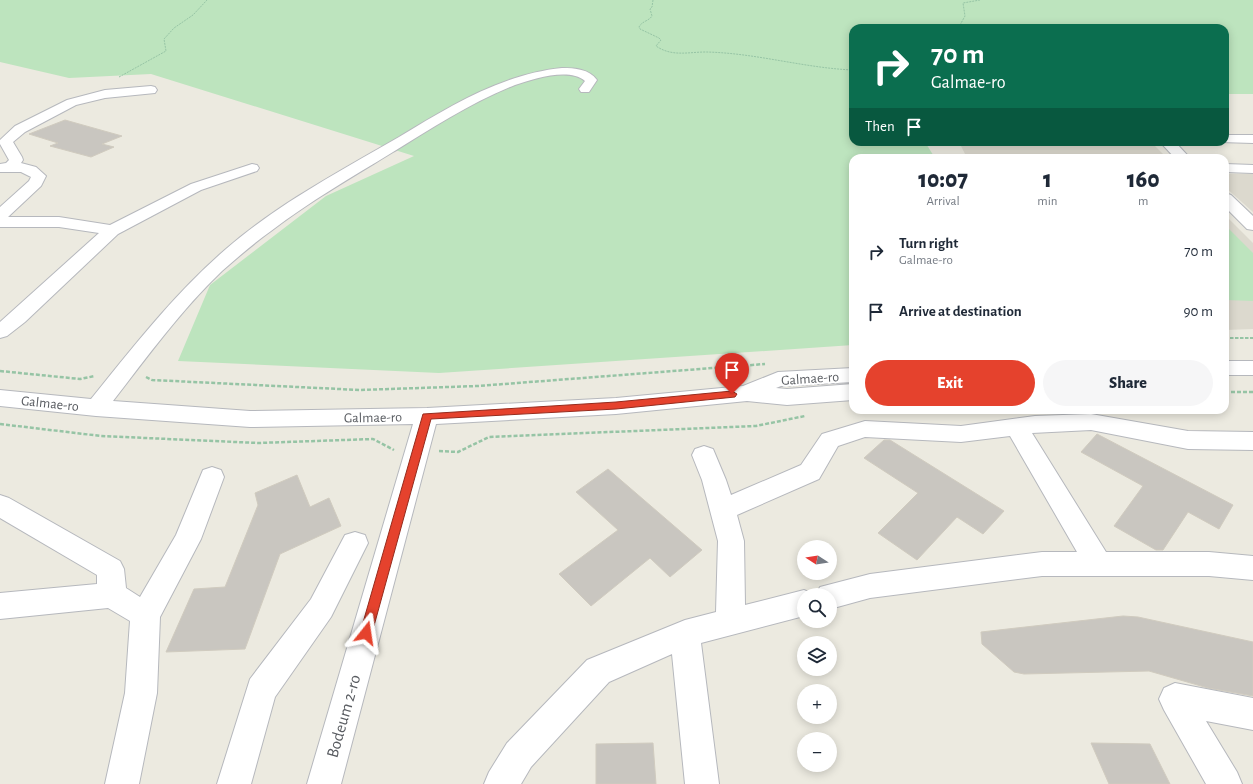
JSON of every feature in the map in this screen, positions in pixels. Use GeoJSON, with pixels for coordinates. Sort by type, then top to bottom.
{"type":"FeatureCollection","features":[{"type":"Feature","properties":{"kind":"street"},"geometry":{"type":"LineString","coordinates":[[96,408],[175,309],[233,252],[284,213],[431,123],[504,85],[531,76],[565,71],[589,76],[592,80],[585,89]]}},
{"type":"Feature","properties":{"kind":"street"},"geometry":{"type":"LineString","coordinates":[[6,167],[16,160],[15,155],[8,148],[6,141],[14,132],[45,117],[60,107],[81,99],[108,92],[151,90]]}},
{"type":"Feature","properties":{"kind":"street"},"geometry":{"type":"LineString","coordinates":[[1229,139],[1253,140]]}},
{"type":"Feature","properties":{"kind":"street"},"geometry":{"type":"LineString","coordinates":[[1171,146],[1179,154]]}},
{"type":"Feature","properties":{"kind":"street"},"geometry":{"type":"LineString","coordinates":[[0,216],[36,183],[39,176],[34,172],[6,167]]}},
{"type":"Feature","properties":{"kind":"street"},"geometry":{"type":"LineString","coordinates":[[0,332],[9,316],[112,230],[196,187],[252,168]]}},
{"type":"Feature","properties":{"kind":"street"},"geometry":{"type":"LineString","coordinates":[[1229,168],[1253,169]]}},
{"type":"Feature","properties":{"kind":"street"},"geometry":{"type":"LineString","coordinates":[[1229,202],[1253,225]]}},
{"type":"Feature","properties":{"kind":"street"},"geometry":{"type":"LineString","coordinates":[[0,222],[59,222],[112,230]]}},
{"type":"Feature","properties":{"kind":"street"},"geometry":{"type":"LineString","coordinates":[[1229,368],[1253,368]]}},
{"type":"Feature","properties":{"kind":"street","name":"Galmae-ro"},"geometry":{"type":"LineString","coordinates":[[746,393],[778,379],[849,375]]}},
{"type":"Feature","properties":{"kind":"street","name":"Galmae-ro"},"geometry":{"type":"LineString","coordinates":[[0,398],[96,408],[250,419],[427,416],[616,406],[746,393],[787,397],[849,392]]}},
{"type":"Feature","properties":{"kind":"street","name":"Bodeum 2-ro"},"geometry":{"type":"LineString","coordinates":[[324,784],[427,416]]}},
{"type":"Feature","properties":{"kind":"street"},"geometry":{"type":"LineString","coordinates":[[722,510],[810,472],[830,440],[865,429],[961,434],[1035,424],[1091,422],[1188,440],[1253,441]]}},
{"type":"Feature","properties":{"kind":"street"},"geometry":{"type":"LineString","coordinates":[[1017,427],[1098,564]]}},
{"type":"Feature","properties":{"kind":"street"},"geometry":{"type":"LineString","coordinates":[[704,456],[731,542],[731,622]]}},
{"type":"Feature","properties":{"kind":"street"},"geometry":{"type":"LineString","coordinates":[[122,784],[141,693],[145,615],[188,540],[212,477]]}},
{"type":"Feature","properties":{"kind":"street"},"geometry":{"type":"LineString","coordinates":[[1,506],[110,569],[112,595]]}},
{"type":"Feature","properties":{"kind":"street"},"geometry":{"type":"LineString","coordinates":[[234,784],[261,690],[321,608],[355,543]]}},
{"type":"Feature","properties":{"kind":"street"},"geometry":{"type":"LineString","coordinates":[[837,594],[870,586],[1042,564],[1209,564],[1253,568]]}},
{"type":"Feature","properties":{"kind":"street"},"geometry":{"type":"LineString","coordinates":[[0,606],[112,595],[145,615]]}},
{"type":"Feature","properties":{"kind":"street"},"geometry":{"type":"LineString","coordinates":[[501,784],[519,755],[598,671],[685,634],[797,605]]}},
{"type":"Feature","properties":{"kind":"street"},"geometry":{"type":"LineString","coordinates":[[685,634],[702,784]]}},
{"type":"Feature","properties":{"kind":"street"},"geometry":{"type":"LineString","coordinates":[[1226,784],[1175,699],[1253,714]]}},
{"type":"Feature","properties":{"kind":"path"},"geometry":{"type":"LineString","coordinates":[[115,80],[126,72],[160,55],[166,50],[164,39],[174,28],[193,14],[207,0]]}},
{"type":"Feature","properties":{"kind":"path"},"geometry":{"type":"LineString","coordinates":[[653,0],[652,7],[650,9],[652,16],[651,18],[642,22],[639,27],[640,29],[659,38],[661,40],[656,46],[669,54],[729,53],[827,69],[849,70]]}},
{"type":"Feature","properties":{"kind":"path"},"geometry":{"type":"LineString","coordinates":[[961,24],[965,16],[963,3],[980,0]]}},
{"type":"Feature","properties":{"kind":"path"},"geometry":{"type":"LineString","coordinates":[[1229,338],[1253,338]]}},
{"type":"Feature","properties":{"kind":"path"},"geometry":{"type":"LineString","coordinates":[[0,371],[80,379],[94,376],[145,376],[152,380],[360,390],[478,386],[769,364]]}},
{"type":"Feature","properties":{"kind":"path"},"geometry":{"type":"LineString","coordinates":[[1229,392],[1253,392]]}},
{"type":"Feature","properties":{"kind":"shaded area"},"geometry":{"type":"Polygon","coordinates":[[[961,146],[1155,146],[1163,154],[965,154],[961,146]]]}},
{"type":"Feature","properties":{"kind":"shaded area"},"geometry":{"type":"Polygon","coordinates":[[[1229,174],[1253,174],[1253,212],[1229,191],[1229,174]]]}},
{"type":"Feature","properties":{"kind":"shaded area"},"geometry":{"type":"Polygon","coordinates":[[[1229,219],[1253,243],[1253,329],[1229,330],[1229,219]]]}},
{"type":"Feature","properties":{"kind":"green space"},"geometry":{"type":"Polygon","coordinates":[[[0,0],[1253,0],[1253,94],[1229,94],[1229,24],[849,24],[849,146],[928,146],[932,154],[849,154],[849,345],[439,373],[178,361],[210,285],[326,196],[414,156],[151,74],[69,78],[0,62],[0,0]]]}},
{"type":"Feature","properties":{"kind":"green space"},"geometry":{"type":"Polygon","coordinates":[[[1229,229],[1253,253],[1253,301],[1229,300],[1229,229]]]}},
{"type":"Feature","properties":{"kind":"building"},"geometry":{"type":"Polygon","coordinates":[[[65,120],[122,136],[102,144],[114,147],[91,157],[50,146],[58,143],[29,134],[65,120]]]}},
{"type":"Feature","properties":{"kind":"building"},"geometry":{"type":"Polygon","coordinates":[[[1097,434],[1233,505],[1219,529],[1188,512],[1163,550],[1156,550],[1114,526],[1143,486],[1081,452],[1097,434]]]}},
{"type":"Feature","properties":{"kind":"building"},"geometry":{"type":"Polygon","coordinates":[[[884,440],[890,440],[1004,511],[983,534],[957,517],[917,560],[878,533],[918,493],[864,458],[884,440]]]}},
{"type":"Feature","properties":{"kind":"building"},"geometry":{"type":"Polygon","coordinates":[[[608,469],[702,550],[670,577],[650,558],[591,606],[559,574],[618,530],[576,492],[608,469]]]}},
{"type":"Feature","properties":{"kind":"building"},"geometry":{"type":"Polygon","coordinates":[[[297,475],[310,507],[329,498],[341,526],[280,554],[245,649],[166,652],[194,589],[225,587],[258,505],[255,493],[297,475]]]}},
{"type":"Feature","properties":{"kind":"building"},"geometry":{"type":"Polygon","coordinates":[[[1123,616],[1138,617],[1253,642],[1253,696],[1208,688],[1149,671],[1024,674],[1014,672],[982,644],[981,632],[1123,616]]]}},
{"type":"Feature","properties":{"kind":"building"},"geometry":{"type":"Polygon","coordinates":[[[653,743],[656,784],[596,784],[596,744],[653,743]]]}},
{"type":"Feature","properties":{"kind":"building"},"geometry":{"type":"Polygon","coordinates":[[[1091,743],[1150,744],[1170,784],[1109,784],[1091,743]]]}},
{"type":"Feature","properties":{"kind":"route"},"geometry":{"type":"LineString","coordinates":[[366,633],[427,416],[616,406],[732,394]]}}]}
